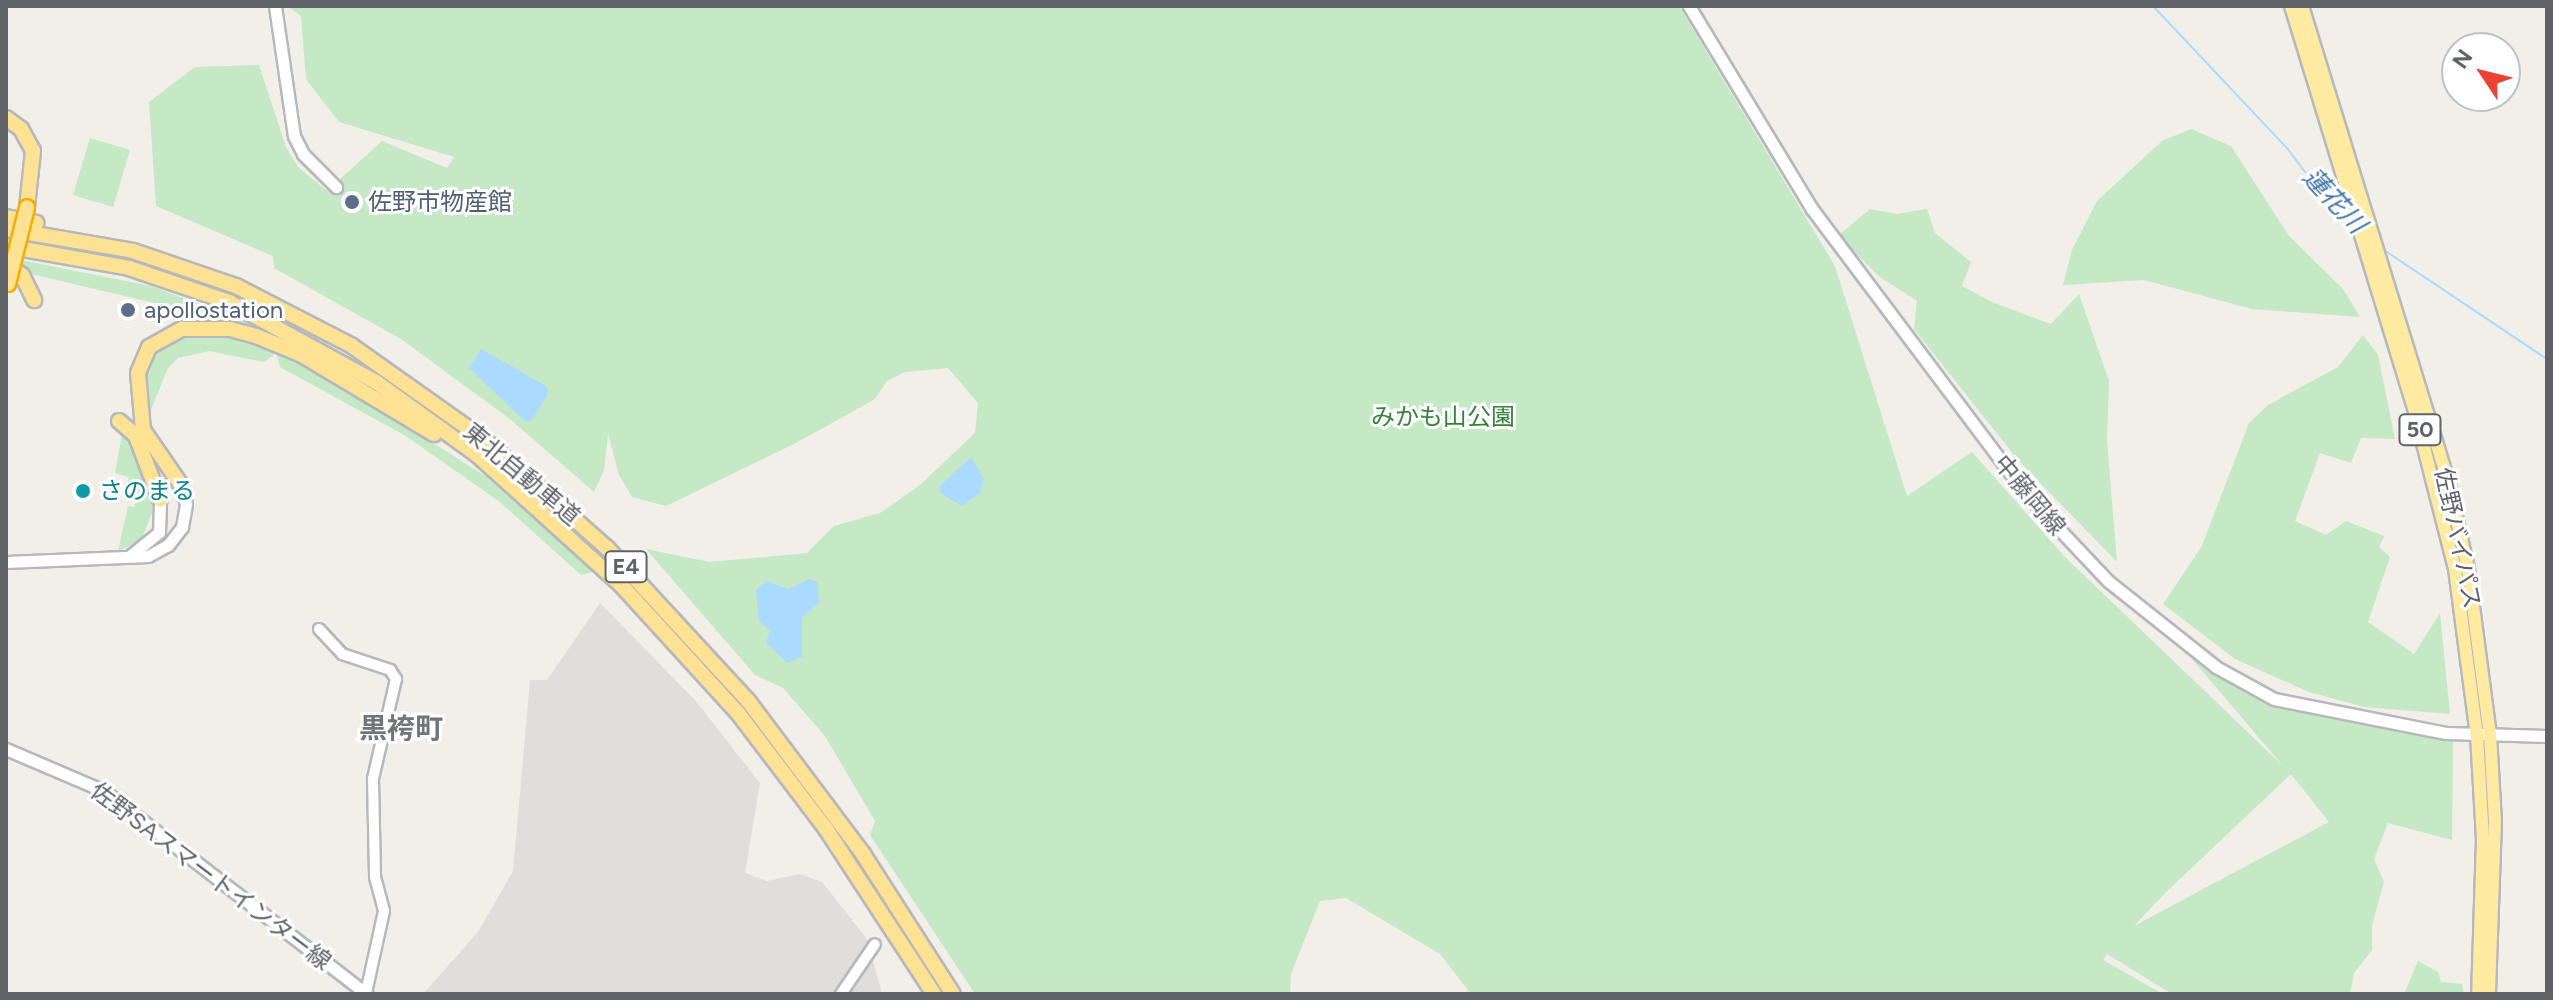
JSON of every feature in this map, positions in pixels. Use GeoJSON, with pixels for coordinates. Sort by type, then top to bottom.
{"type":"FeatureCollection","features":[{"type":"Feature","properties":{"kind":"highway","name":"佐野バイパス"},"geometry":{"type":"LineString","coordinates":[[2291,6],[2433,476],[2455,569],[2484,735],[2478,994]]}},
{"type":"Feature","properties":{"kind":"highway","name":"佐野バイパス"},"geometry":{"type":"LineString","coordinates":[[2302,6],[2448,481],[2468,568],[2495,830],[2489,994]]}},
{"type":"Feature","properties":{"kind":"highway"},"geometry":{"type":"LineString","coordinates":[[6,118],[21,129],[33,151],[7,288]]}},
{"type":"Feature","properties":{"kind":"highway"},"geometry":{"type":"LineString","coordinates":[[6,126],[26,152],[24,207],[6,266],[22,275],[34,300]]}},
{"type":"Feature","properties":{"kind":"highway"},"geometry":{"type":"LineString","coordinates":[[6,217],[135,243],[163,252],[184,267]]}},
{"type":"Feature","properties":{"kind":"highway","name":"東北自動車道"},"geometry":{"type":"LineString","coordinates":[[6,229],[102,243],[184,267],[286,310],[386,368],[486,441],[607,548],[714,660],[789,752],[863,854],[953,994]]}},
{"type":"Feature","properties":{"kind":"highway","name":"東北自動車道"},"geometry":{"type":"LineString","coordinates":[[6,246],[129,268],[253,313],[376,382],[509,481],[621,585],[738,713],[834,840],[934,994]]}},
{"type":"Feature","properties":{"kind":"highway"},"geometry":{"type":"LineString","coordinates":[[181,485],[143,430],[138,373],[144,353],[157,340],[194,327],[230,329],[302,355],[509,481]]}},
{"type":"Feature","properties":{"kind":"highway"},"geometry":{"type":"LineString","coordinates":[[119,421],[136,436],[160,500]]}},
{"type":"Feature","properties":{"kind":"main road"},"geometry":{"type":"LineString","coordinates":[[275,6],[294,136],[303,154],[336,187]]}},
{"type":"Feature","properties":{"kind":"main road","name":"中藤岡線"},"geometry":{"type":"LineString","coordinates":[[1689,6],[1812,209],[2025,493],[2108,581],[2216,667],[2274,699],[2331,714],[2484,735],[2547,736]]}},
{"type":"Feature","properties":{"kind":"main road"},"geometry":{"type":"LineString","coordinates":[[6,562],[148,556],[175,537],[186,517],[181,485]]}},
{"type":"Feature","properties":{"kind":"main road"},"geometry":{"type":"LineString","coordinates":[[123,558],[152,542],[161,520],[160,500]]}},
{"type":"Feature","properties":{"kind":"main road","name":"佐野SAスマートインター線"},"geometry":{"type":"LineString","coordinates":[[6,749],[35,758],[104,791],[367,994]]}},
{"type":"Feature","properties":{"kind":"street"},"geometry":{"type":"LineString","coordinates":[[319,629],[342,654],[390,670],[396,679],[373,779],[375,877],[384,911],[367,994]]}},
{"type":"Feature","properties":{"kind":"street"},"geometry":{"type":"LineString","coordinates":[[841,994],[875,944]]}},
{"type":"Feature","properties":{"kind":"shaded area"},"geometry":{"type":"Polygon","coordinates":[[[600,603],[695,700],[760,783],[745,873],[767,881],[800,874],[822,882],[867,939],[882,994],[423,994],[478,932],[513,871],[530,680],[547,680],[600,603]]]}},
{"type":"Feature","properties":{"kind":"green space","name":"みかも山公園"},"geometry":{"type":"Polygon","coordinates":[[[287,6],[1679,6],[1835,266],[1907,496],[1972,452],[2064,556],[2283,766],[2181,646],[2243,688],[2315,716],[2453,736],[2452,840],[2388,823],[2374,859],[2384,882],[2372,925],[2372,950],[2354,973],[2350,994],[2172,994],[2107,954],[2103,960],[2163,994],[1471,994],[1440,954],[1346,898],[1320,901],[1291,974],[1290,994],[975,994],[870,835],[875,821],[825,736],[783,688],[755,675],[646,549],[709,562],[807,553],[834,526],[880,513],[920,485],[975,433],[978,403],[948,368],[905,372],[887,381],[875,399],[796,443],[666,506],[632,497],[619,475],[608,434],[604,470],[594,492],[510,419],[401,339],[274,268],[273,256],[156,206],[149,102],[195,67],[259,65],[286,147],[298,167],[327,191],[382,141],[447,168],[454,157],[339,122],[306,79],[301,16],[287,6]],[[2291,774],[2134,926],[2329,822],[2291,774]]]}},
{"type":"Feature","properties":{"kind":"green space"},"geometry":{"type":"Polygon","coordinates":[[[2191,129],[2231,146],[2289,236],[2343,289],[2360,317],[2252,309],[2144,280],[2063,285],[2072,250],[2097,201],[2162,141],[2191,129]]]}},
{"type":"Feature","properties":{"kind":"green space"},"geometry":{"type":"Polygon","coordinates":[[[90,138],[130,150],[113,207],[73,195],[90,138]]]}},
{"type":"Feature","properties":{"kind":"green space"},"geometry":{"type":"Polygon","coordinates":[[[1870,209],[1897,214],[1927,209],[1935,233],[1971,262],[1962,286],[1992,302],[2051,324],[2079,294],[2109,381],[2107,441],[2117,562],[2018,460],[1914,329],[1917,301],[1880,277],[1838,236],[1870,209]]]}},
{"type":"Feature","properties":{"kind":"green space"},"geometry":{"type":"Polygon","coordinates":[[[6,257],[151,286],[253,324],[317,357],[154,303],[27,273],[6,257]]]}},
{"type":"Feature","properties":{"kind":"green space"},"geometry":{"type":"Polygon","coordinates":[[[188,331],[246,338],[344,386],[485,476],[593,572],[581,575],[500,502],[406,436],[280,367],[276,353],[264,362],[209,351],[178,358],[168,368],[150,412],[144,375],[154,348],[188,331]]]}},
{"type":"Feature","properties":{"kind":"green space"},"geometry":{"type":"Polygon","coordinates":[[[2363,335],[2378,355],[2395,439],[2361,438],[2351,463],[2320,453],[2295,521],[2326,535],[2346,521],[2384,536],[2379,547],[2390,557],[2368,622],[2414,654],[2440,613],[2450,714],[2364,707],[2309,692],[2235,659],[2163,604],[2202,546],[2249,423],[2268,405],[2338,367],[2363,335]]]}},
{"type":"Feature","properties":{"kind":"green space"},"geometry":{"type":"Polygon","coordinates":[[[123,429],[132,440],[155,505],[141,541],[118,551],[128,506],[134,507],[137,497],[125,493],[129,477],[115,473],[123,429]]]}},
{"type":"Feature","properties":{"kind":"green space"},"geometry":{"type":"Polygon","coordinates":[[[2418,961],[2438,972],[2441,982],[2462,984],[2464,994],[2404,994],[2418,961]]]}},
{"type":"Feature","properties":{"kind":"water"},"geometry":{"type":"Polygon","coordinates":[[[481,349],[546,386],[548,394],[532,420],[525,421],[469,368],[481,349]]]}},
{"type":"Feature","properties":{"kind":"water"},"geometry":{"type":"Polygon","coordinates":[[[971,457],[984,479],[980,493],[962,506],[940,493],[940,486],[971,457]]]}},
{"type":"Feature","properties":{"kind":"water"},"geometry":{"type":"Polygon","coordinates":[[[810,579],[817,582],[819,602],[802,618],[802,657],[787,663],[766,643],[770,631],[759,621],[756,590],[767,581],[788,589],[810,579]]]}},
{"type":"Feature","properties":{"kind":"waterway","name":"蓮花川"},"geometry":{"type":"LineString","coordinates":[[2153,6],[2287,148],[2329,204],[2353,227]]}},
{"type":"Feature","properties":{"kind":"waterway","name":"蓮花川"},"geometry":{"type":"LineString","coordinates":[[2384,250],[2547,359]]}},
{"type":"Feature","properties":{"kind":"place","name":"佐野市物産館"},"geometry":{"type":"Point","coordinates":[352,202]}},
{"type":"Feature","properties":{"kind":"place","name":"apollostation"},"geometry":{"type":"Point","coordinates":[128,310]}},
{"type":"Feature","properties":{"kind":"place","name":"さのまる"},"geometry":{"type":"Point","coordinates":[83,491]}},
{"type":"Feature","properties":{"kind":"district","name":"黒袴町"},"geometry":{"type":"Point","coordinates":[401,728]}}]}
